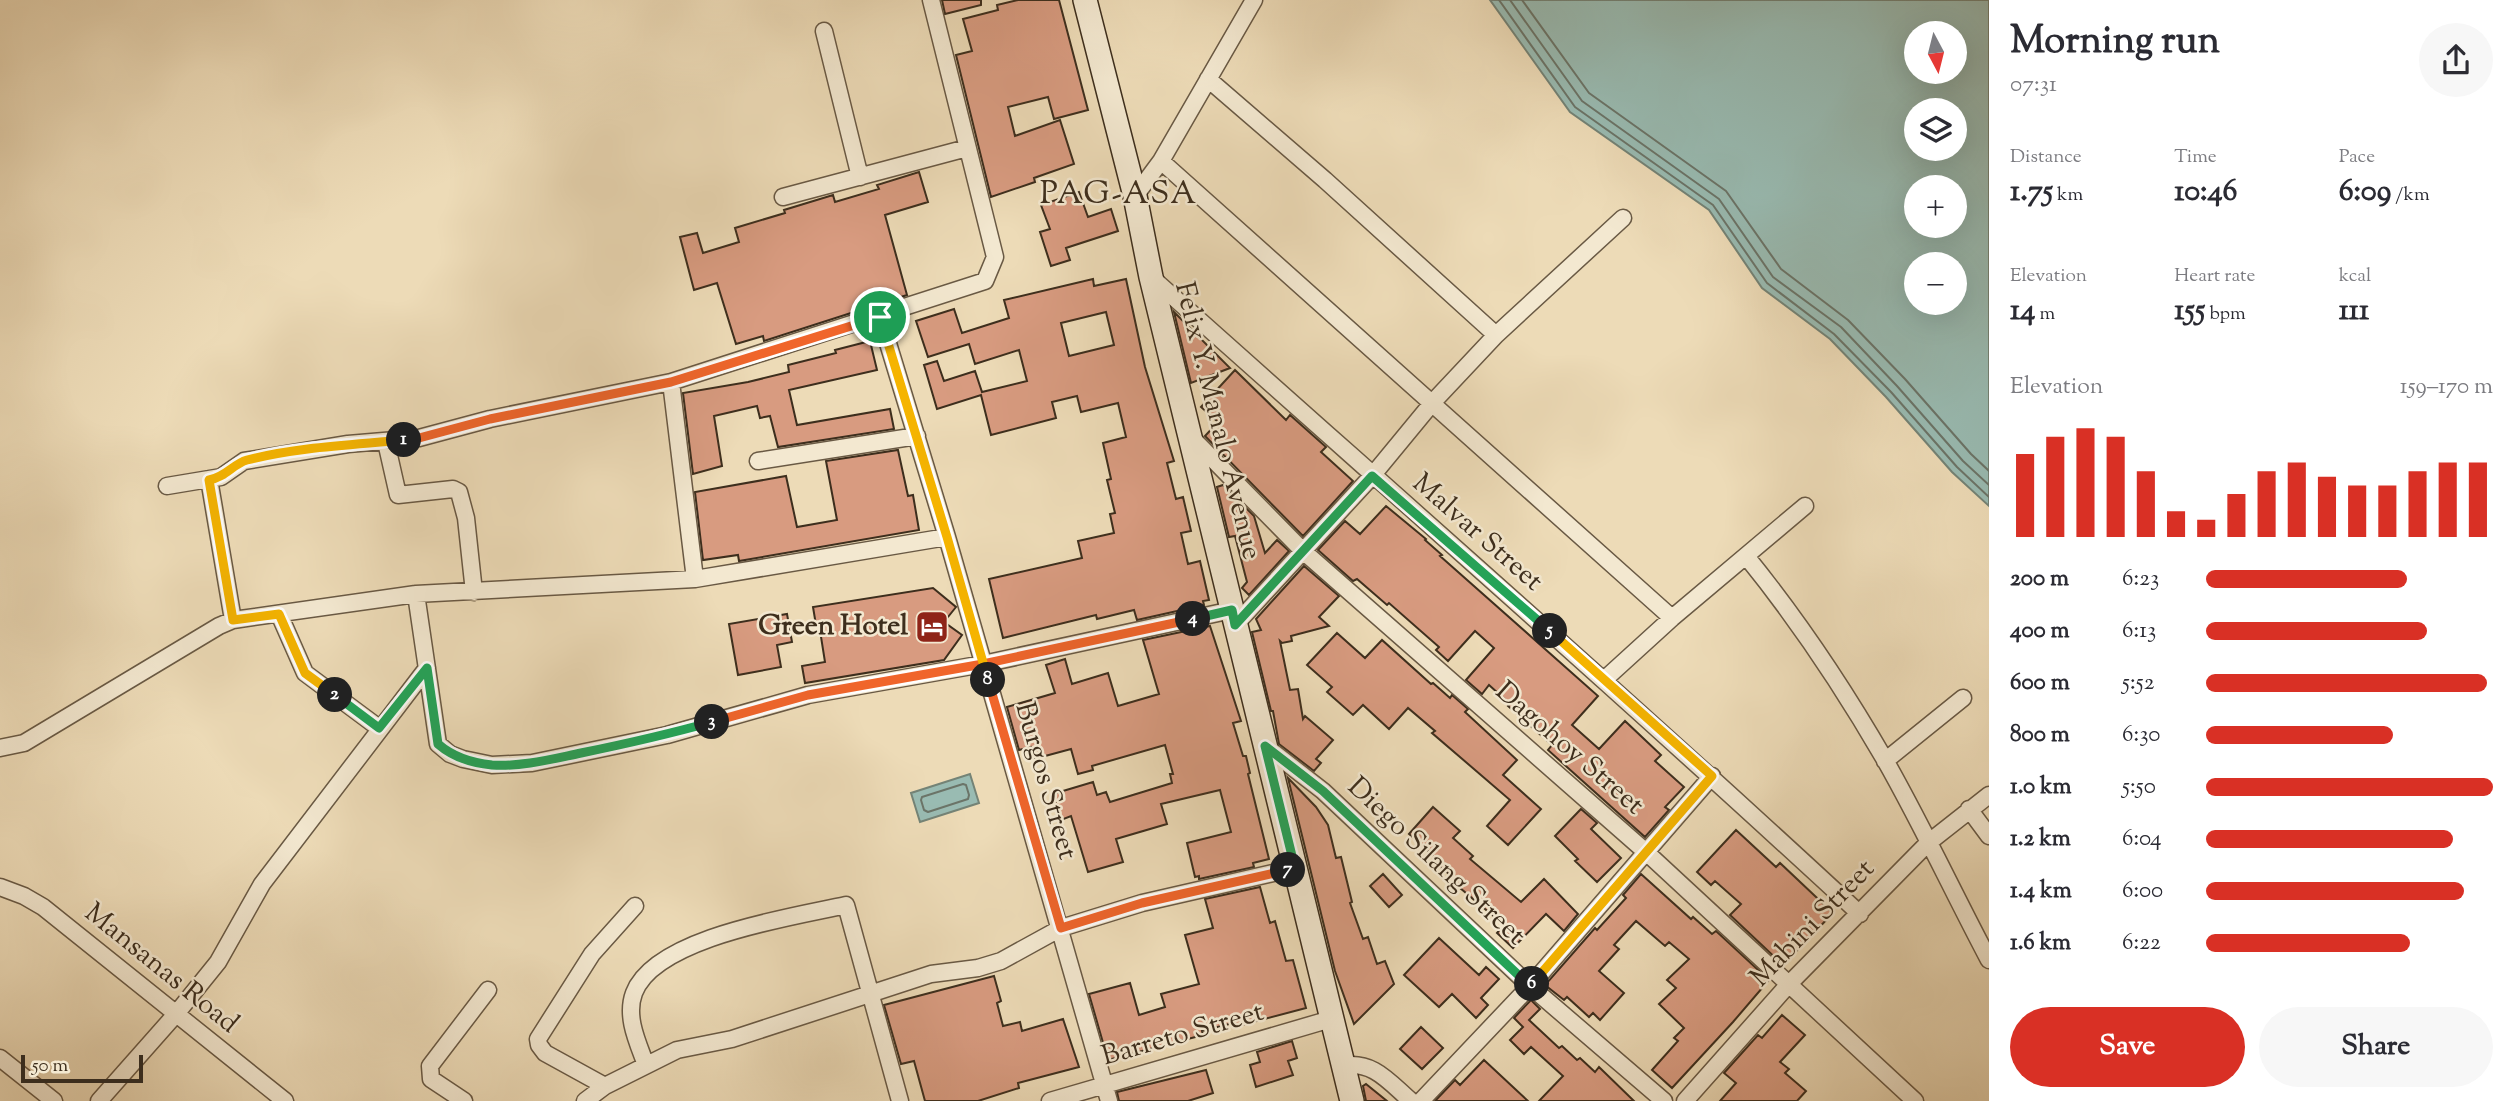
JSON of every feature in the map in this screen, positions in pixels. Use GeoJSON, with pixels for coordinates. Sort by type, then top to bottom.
{"type":"FeatureCollection","features":[{"type":"Feature","properties":{"kind":"main road","name":"Felix Y. Manalo Avenue"},"geometry":{"type":"LineString","coordinates":[[1085,0],[1135,196],[1189,435],[1352,1101]]}},
{"type":"Feature","properties":{"kind":"street"},"geometry":{"type":"LineString","coordinates":[[167,486],[221,477],[244,461],[348,444],[419,438],[490,419],[671,382],[880,317],[985,281],[995,257],[931,0]]}},
{"type":"Feature","properties":{"kind":"street"},"geometry":{"type":"LineString","coordinates":[[1135,196],[1161,161],[1254,0]]}},
{"type":"Feature","properties":{"kind":"street"},"geometry":{"type":"LineString","coordinates":[[824,30],[860,177]]}},
{"type":"Feature","properties":{"kind":"street"},"geometry":{"type":"LineString","coordinates":[[1208,79],[1325,180],[1496,335]]}},
{"type":"Feature","properties":{"kind":"street"},"geometry":{"type":"LineString","coordinates":[[783,197],[967,148]]}},
{"type":"Feature","properties":{"kind":"street"},"geometry":{"type":"LineString","coordinates":[[1161,161],[1672,618]]}},
{"type":"Feature","properties":{"kind":"street"},"geometry":{"type":"LineString","coordinates":[[416,594],[438,744],[450,754],[492,765],[544,761],[667,735],[808,695],[1233,617],[1303,551],[1372,476],[1433,402],[1496,335],[1623,218]]}},
{"type":"Feature","properties":{"kind":"street","name":"Malvar Street"},"geometry":{"type":"LineString","coordinates":[[1152,277],[1372,476],[1605,679],[1860,914]]}},
{"type":"Feature","properties":{"kind":"street","name":"Burgos Street"},"geometry":{"type":"LineString","coordinates":[[880,317],[947,537],[1107,1093]]}},
{"type":"Feature","properties":{"kind":"street"},"geometry":{"type":"LineString","coordinates":[[671,382],[695,579]]}},
{"type":"Feature","properties":{"kind":"street","name":"Dagohoy Street"},"geometry":{"type":"LineString","coordinates":[[1189,435],[1303,551],[1646,852],[1916,1101]]}},
{"type":"Feature","properties":{"kind":"street"},"geometry":{"type":"LineString","coordinates":[[758,461],[917,436]]}},
{"type":"Feature","properties":{"kind":"street"},"geometry":{"type":"LineString","coordinates":[[386,442],[398,495],[453,489],[459,492],[466,518],[474,592]]}},
{"type":"Feature","properties":{"kind":"street"},"geometry":{"type":"LineString","coordinates":[[209,480],[233,620]]}},
{"type":"Feature","properties":{"kind":"street"},"geometry":{"type":"LineString","coordinates":[[1605,679],[1672,618],[1805,506]]}},
{"type":"Feature","properties":{"kind":"street"},"geometry":{"type":"LineString","coordinates":[[0,748],[24,743],[233,620],[416,594],[695,579],[947,537]]}},
{"type":"Feature","properties":{"kind":"street"},"geometry":{"type":"LineString","coordinates":[[1746,556],[1825,662],[1885,761],[1989,960]]}},
{"type":"Feature","properties":{"kind":"street"},"geometry":{"type":"LineString","coordinates":[[279,614],[305,673],[379,728]]}},
{"type":"Feature","properties":{"kind":"street"},"geometry":{"type":"LineString","coordinates":[[99,1101],[218,962],[262,884],[427,668]]}},
{"type":"Feature","properties":{"kind":"street"},"geometry":{"type":"LineString","coordinates":[[1885,761],[1963,698]]}},
{"type":"Feature","properties":{"kind":"street","name":"Diego Silang Street"},"geometry":{"type":"LineString","coordinates":[[1265,746],[1323,791],[1530,986],[1664,1101]]}},
{"type":"Feature","properties":{"kind":"street"},"geometry":{"type":"LineString","coordinates":[[1421,1101],[1530,986],[1712,776]]}},
{"type":"Feature","properties":{"kind":"street","name":"Mabini Street"},"geometry":{"type":"LineString","coordinates":[[1685,1101],[1789,984],[1928,843],[1989,794]]}},
{"type":"Feature","properties":{"kind":"street"},"geometry":{"type":"LineString","coordinates":[[1969,809],[1989,836]]}},
{"type":"Feature","properties":{"kind":"street"},"geometry":{"type":"LineString","coordinates":[[584,1101],[605,1086],[677,1050],[732,1038],[931,974],[978,968],[1001,961],[1061,928],[1142,903],[1295,868]]}},
{"type":"Feature","properties":{"kind":"street","name":"Mansanas Road"},"geometry":{"type":"LineString","coordinates":[[0,887],[43,907],[285,1101]]}},
{"type":"Feature","properties":{"kind":"street"},"geometry":{"type":"LineString","coordinates":[[646,1065],[631,1019],[633,994],[644,974],[677,952],[711,937],[846,905],[900,1101]]}},
{"type":"Feature","properties":{"kind":"street"},"geometry":{"type":"LineString","coordinates":[[605,1086],[545,1053],[538,1039],[592,954],[635,906]]}},
{"type":"Feature","properties":{"kind":"street"},"geometry":{"type":"LineString","coordinates":[[464,1101],[431,1079],[430,1066],[488,990]]}},
{"type":"Feature","properties":{"kind":"street","name":"Barreto Street"},"geometry":{"type":"LineString","coordinates":[[1050,1101],[1107,1093],[1331,1019]]}},
{"type":"Feature","properties":{"kind":"street"},"geometry":{"type":"LineString","coordinates":[[0,1058],[54,1101]]}},
{"type":"Feature","properties":{"kind":"street"},"geometry":{"type":"LineString","coordinates":[[1342,1066],[1356,1063],[1369,1066],[1411,1101]]}},
{"type":"Feature","properties":{"kind":"water"},"geometry":{"type":"Polygon","coordinates":[[[1490,0],[1989,0],[1989,506],[1952,472],[1830,339],[1762,288],[1709,210],[1570,112],[1490,0]]]}},
{"type":"Feature","properties":{"kind":"water"},"geometry":{"type":"Polygon","coordinates":[[[970,774],[979,803],[920,822],[911,793],[970,774]]]}},
{"type":"Feature","properties":{"kind":"building"},"geometry":{"type":"Polygon","coordinates":[[[942,0],[981,0],[981,5],[945,14],[942,0]]]}},
{"type":"Feature","properties":{"kind":"building"},"geometry":{"type":"Polygon","coordinates":[[[1018,0],[1059,0],[1088,110],[1054,119],[1048,97],[1008,107],[1015,136],[1060,120],[1074,164],[1034,178],[1035,182],[991,197],[956,55],[972,51],[963,19],[998,10],[997,5],[1018,0]]]}},
{"type":"Feature","properties":{"kind":"building"},"geometry":{"type":"Polygon","coordinates":[[[919,172],[928,202],[885,215],[907,295],[764,341],[763,336],[736,344],[717,283],[694,290],[680,237],[697,233],[703,253],[739,242],[735,228],[833,195],[835,202],[879,189],[877,185],[919,172]]]}},
{"type":"Feature","properties":{"kind":"building"},"geometry":{"type":"Polygon","coordinates":[[[1079,192],[1088,217],[1111,209],[1118,231],[1066,248],[1070,260],[1051,266],[1040,232],[1050,229],[1041,205],[1079,192]]]}},
{"type":"Feature","properties":{"kind":"building"},"geometry":{"type":"Polygon","coordinates":[[[1093,279],[1094,286],[1126,279],[1145,367],[1174,461],[1167,463],[1176,499],[1183,497],[1191,531],[1181,533],[1188,564],[1200,561],[1209,600],[1203,601],[1204,605],[1137,620],[1134,610],[1097,619],[1096,615],[1003,638],[989,579],[1082,558],[1078,541],[1114,533],[1110,514],[1115,513],[1107,480],[1111,479],[1103,443],[1126,437],[1118,403],[1081,412],[1077,396],[1052,402],[1056,418],[991,435],[981,395],[937,409],[924,365],[937,361],[944,381],[975,371],[982,392],[1027,381],[1019,350],[975,364],[969,344],[928,357],[916,321],[954,309],[962,333],[1009,318],[1004,300],[1093,279]],[[1106,312],[1061,323],[1069,356],[1114,345],[1106,312]]]}},
{"type":"Feature","properties":{"kind":"building"},"geometry":{"type":"Polygon","coordinates":[[[1174,312],[1230,368],[1191,383],[1174,312]]]}},
{"type":"Feature","properties":{"kind":"building"},"geometry":{"type":"Polygon","coordinates":[[[870,341],[877,370],[789,390],[797,425],[890,409],[894,429],[778,447],[770,416],[760,418],[757,406],[714,416],[722,466],[693,474],[683,393],[789,372],[788,365],[870,341]]]}},
{"type":"Feature","properties":{"kind":"building"},"geometry":{"type":"Polygon","coordinates":[[[1235,370],[1286,420],[1290,415],[1326,447],[1321,452],[1353,481],[1303,536],[1205,436],[1218,422],[1201,407],[1235,370]]]}},
{"type":"Feature","properties":{"kind":"building"},"geometry":{"type":"Polygon","coordinates":[[[898,450],[908,496],[913,495],[919,530],[739,561],[738,555],[703,560],[695,492],[786,476],[797,527],[837,520],[826,461],[898,450]]]}},
{"type":"Feature","properties":{"kind":"building"},"geometry":{"type":"Polygon","coordinates":[[[1223,485],[1254,516],[1265,553],[1277,540],[1289,551],[1249,595],[1242,588],[1247,582],[1235,536],[1229,537],[1217,487],[1223,485]]]}},
{"type":"Feature","properties":{"kind":"building"},"geometry":{"type":"Polygon","coordinates":[[[1386,506],[1426,539],[1442,555],[1440,556],[1598,696],[1572,725],[1599,749],[1625,721],[1661,755],[1655,761],[1684,787],[1665,807],[1669,810],[1645,837],[1548,750],[1552,745],[1508,706],[1510,704],[1489,685],[1482,694],[1466,680],[1494,648],[1475,631],[1448,661],[1436,650],[1439,647],[1389,603],[1387,605],[1357,579],[1353,581],[1318,550],[1345,521],[1360,534],[1386,506]]]}},
{"type":"Feature","properties":{"kind":"building"},"geometry":{"type":"Polygon","coordinates":[[[1304,566],[1339,596],[1319,617],[1329,626],[1291,636],[1292,641],[1280,641],[1290,690],[1298,689],[1303,719],[1305,716],[1333,740],[1316,759],[1321,763],[1314,771],[1279,744],[1252,632],[1261,630],[1256,619],[1304,566]]]}},
{"type":"Feature","properties":{"kind":"building"},"geometry":{"type":"Polygon","coordinates":[[[933,588],[956,607],[944,622],[962,635],[944,660],[805,683],[802,666],[825,662],[819,624],[816,625],[813,607],[933,588]]]}},
{"type":"Feature","properties":{"kind":"building"},"geometry":{"type":"Polygon","coordinates":[[[787,614],[792,642],[777,645],[781,667],[738,675],[729,624],[787,614]]]}},
{"type":"Feature","properties":{"kind":"building"},"geometry":{"type":"Polygon","coordinates":[[[1210,626],[1241,721],[1233,723],[1243,756],[1246,756],[1269,859],[1253,863],[1254,867],[1199,879],[1199,876],[1195,877],[1187,843],[1231,832],[1220,790],[1161,804],[1167,824],[1116,839],[1123,862],[1088,872],[1071,816],[1061,820],[1053,794],[1093,782],[1097,795],[1106,792],[1110,802],[1172,783],[1170,774],[1173,774],[1165,745],[1092,766],[1093,770],[1078,774],[1071,749],[1034,759],[1031,747],[1019,750],[1007,707],[1055,693],[1046,665],[1065,659],[1072,684],[1108,673],[1118,706],[1159,694],[1143,640],[1210,626]]]}},
{"type":"Feature","properties":{"kind":"building"},"geometry":{"type":"Polygon","coordinates":[[[1337,633],[1365,658],[1382,640],[1431,684],[1450,698],[1452,695],[1468,709],[1465,712],[1517,760],[1503,775],[1541,809],[1508,845],[1487,826],[1510,800],[1432,733],[1435,731],[1408,708],[1389,729],[1363,705],[1353,715],[1327,692],[1332,687],[1307,665],[1337,633]]]}},
{"type":"Feature","properties":{"kind":"building"},"geometry":{"type":"Polygon","coordinates":[[[1288,778],[1316,807],[1328,825],[1336,858],[1341,857],[1352,902],[1350,903],[1363,939],[1368,937],[1377,964],[1385,961],[1394,984],[1354,1024],[1335,971],[1288,778]]]}},
{"type":"Feature","properties":{"kind":"building"},"geometry":{"type":"Polygon","coordinates":[[[1433,807],[1460,831],[1453,838],[1473,856],[1470,859],[1521,902],[1544,879],[1578,914],[1564,931],[1546,914],[1513,948],[1497,933],[1504,925],[1453,882],[1456,880],[1435,862],[1437,859],[1409,834],[1433,807]]]}},
{"type":"Feature","properties":{"kind":"building"},"geometry":{"type":"Polygon","coordinates":[[[1581,809],[1597,823],[1591,829],[1621,858],[1597,882],[1555,836],[1581,809]]]}},
{"type":"Feature","properties":{"kind":"building"},"geometry":{"type":"Polygon","coordinates":[[[1736,830],[1776,867],[1780,863],[1833,913],[1783,965],[1730,915],[1741,904],[1715,881],[1711,885],[1697,872],[1736,830]]]}},
{"type":"Feature","properties":{"kind":"building"},"geometry":{"type":"Polygon","coordinates":[[[1383,874],[1402,895],[1389,907],[1370,886],[1383,874]]]}},
{"type":"Feature","properties":{"kind":"building"},"geometry":{"type":"Polygon","coordinates":[[[1641,874],[1691,919],[1693,917],[1712,934],[1716,931],[1769,980],[1672,1088],[1652,1070],[1678,1041],[1674,1038],[1684,1028],[1659,1004],[1676,988],[1667,980],[1689,959],[1669,942],[1665,946],[1636,921],[1614,945],[1619,949],[1599,971],[1624,993],[1600,1020],[1593,1013],[1589,1017],[1567,997],[1564,1000],[1545,985],[1595,928],[1597,930],[1626,898],[1623,895],[1641,874]]]}},
{"type":"Feature","properties":{"kind":"building"},"geometry":{"type":"Polygon","coordinates":[[[1260,887],[1270,923],[1275,921],[1286,961],[1293,960],[1306,1008],[1234,1027],[1233,1023],[1202,1031],[1203,1035],[1108,1060],[1089,994],[1130,983],[1139,1015],[1165,1007],[1161,994],[1199,984],[1185,935],[1213,928],[1205,899],[1260,887]]]}},
{"type":"Feature","properties":{"kind":"building"},"geometry":{"type":"Polygon","coordinates":[[[1439,938],[1479,975],[1486,967],[1499,979],[1481,998],[1488,1005],[1476,1018],[1452,994],[1439,1007],[1404,975],[1439,938]]]}},
{"type":"Feature","properties":{"kind":"building"},"geometry":{"type":"Polygon","coordinates":[[[994,976],[1001,1001],[997,1003],[1003,1026],[1020,1022],[1022,1031],[1063,1019],[1079,1067],[1018,1083],[1019,1088],[978,1101],[925,1101],[914,1061],[901,1064],[884,1005],[994,976]]]}},
{"type":"Feature","properties":{"kind":"building"},"geometry":{"type":"Polygon","coordinates":[[[1531,1000],[1540,1009],[1529,1020],[1559,1048],[1562,1046],[1577,1060],[1580,1058],[1595,1072],[1599,1067],[1634,1101],[1539,1101],[1563,1076],[1531,1047],[1524,1054],[1510,1040],[1523,1027],[1514,1018],[1531,1000]]]}},
{"type":"Feature","properties":{"kind":"building"},"geometry":{"type":"Polygon","coordinates":[[[1782,1015],[1805,1035],[1780,1062],[1789,1069],[1785,1073],[1806,1091],[1797,1101],[1720,1101],[1736,1083],[1724,1073],[1758,1035],[1762,1038],[1782,1015]]]}},
{"type":"Feature","properties":{"kind":"building"},"geometry":{"type":"Polygon","coordinates":[[[1421,1027],[1443,1048],[1422,1069],[1400,1049],[1421,1027]]]}},
{"type":"Feature","properties":{"kind":"building"},"geometry":{"type":"Polygon","coordinates":[[[1292,1041],[1297,1058],[1288,1061],[1293,1075],[1256,1087],[1250,1065],[1260,1062],[1257,1052],[1292,1041]]]}},
{"type":"Feature","properties":{"kind":"building"},"geometry":{"type":"Polygon","coordinates":[[[1484,1060],[1528,1101],[1435,1101],[1455,1080],[1460,1085],[1484,1060]]]}},
{"type":"Feature","properties":{"kind":"building"},"geometry":{"type":"Polygon","coordinates":[[[1206,1070],[1213,1093],[1188,1101],[1119,1101],[1117,1092],[1206,1070]]]}},
{"type":"Feature","properties":{"kind":"building"},"geometry":{"type":"Polygon","coordinates":[[[1366,1084],[1387,1101],[1366,1101],[1363,1086],[1366,1084]]]}},
{"type":"Feature","properties":{"kind":"place","name":"Green Hotel"},"geometry":{"type":"Point","coordinates":[932,627]}},
{"type":"Feature","properties":{"kind":"district","name":"PAG-ASA"},"geometry":{"type":"Point","coordinates":[1119,195]}},
{"type":"Feature","properties":{"kind":"route"},"geometry":{"type":"LineString","coordinates":[[880,317],[671,382],[490,419],[419,438],[348,444],[244,461],[221,477],[209,480],[233,620],[279,614],[305,673],[379,728],[427,668],[438,744],[450,754],[492,765],[532,763],[667,735],[808,695],[983,664],[1232,610],[1235,625],[1372,476],[1712,776],[1530,986],[1323,791],[1265,746],[1295,868],[1142,903],[1061,928],[983,664],[947,537],[880,317]]}}]}
